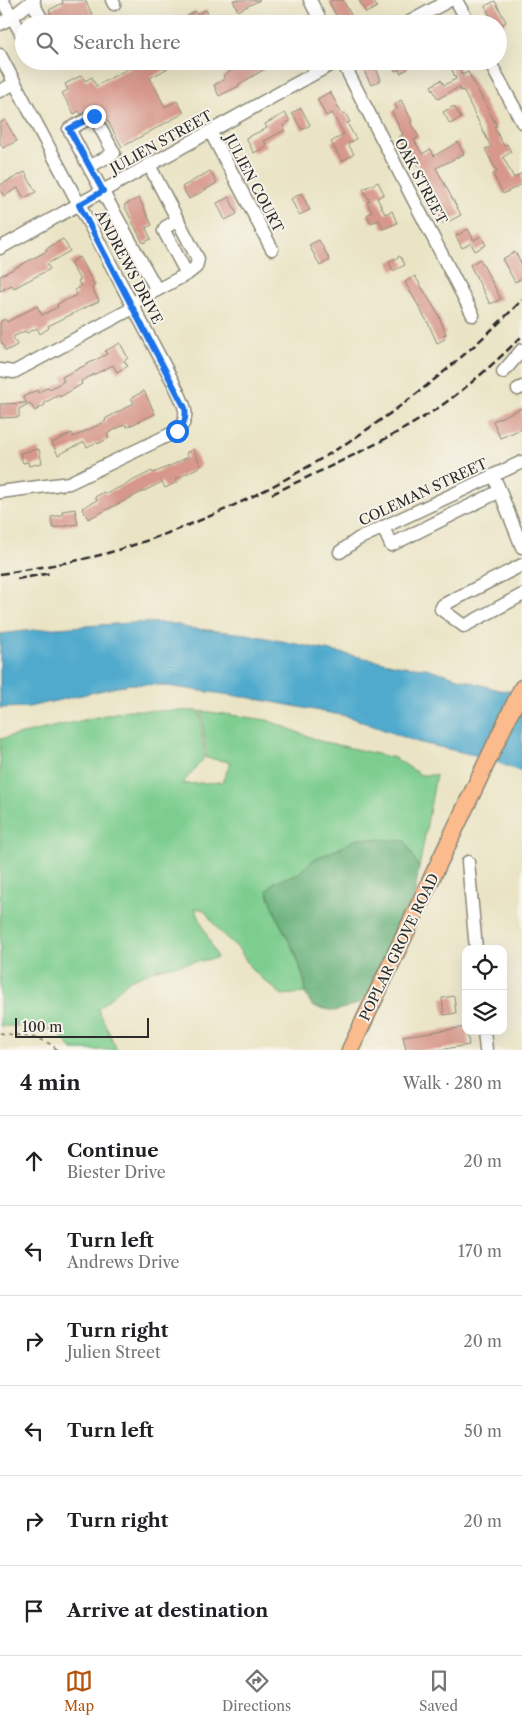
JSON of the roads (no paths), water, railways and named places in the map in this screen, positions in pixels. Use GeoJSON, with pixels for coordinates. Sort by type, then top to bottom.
{"type":"FeatureCollection","features":[{"type":"Feature","properties":{"kind":"main road","name":"POPLAR GROVE ROAD"},"geometry":{"type":"LineString","coordinates":[[350,1050],[522,688]]}},
{"type":"Feature","properties":{"kind":"street"},"geometry":{"type":"LineString","coordinates":[[2,0],[15,23]]}},
{"type":"Feature","properties":{"kind":"street"},"geometry":{"type":"LineString","coordinates":[[310,0],[318,15]]}},
{"type":"Feature","properties":{"kind":"street"},"geometry":{"type":"LineString","coordinates":[[422,15],[450,0]]}},
{"type":"Feature","properties":{"kind":"street"},"geometry":{"type":"LineString","coordinates":[[456,0],[464,15]]}},
{"type":"Feature","properties":{"kind":"street"},"geometry":{"type":"LineString","coordinates":[[16,15],[33,1],[40,15]]}},
{"type":"Feature","properties":{"kind":"street"},"geometry":{"type":"LineString","coordinates":[[0,24],[15,16]]}},
{"type":"Feature","properties":{"kind":"street","name":"ANDREWS DRIVE"},"geometry":{"type":"LineString","coordinates":[[0,55],[177,390],[186,415],[182,426],[177,431],[69,483],[0,492]]}},
{"type":"Feature","properties":{"kind":"street","name":"JULIEN STREET"},"geometry":{"type":"LineString","coordinates":[[0,248],[321,70]]}},
{"type":"Feature","properties":{"kind":"street","name":"OAK STREET"},"geometry":{"type":"LineString","coordinates":[[347,70],[473,315]]}},
{"type":"Feature","properties":{"kind":"street"},"geometry":{"type":"LineString","coordinates":[[494,70],[521,118]]}},
{"type":"Feature","properties":{"kind":"street"},"geometry":{"type":"LineString","coordinates":[[0,91],[15,83]]}},
{"type":"Feature","properties":{"kind":"street","name":"JULIEN COURT"},"geometry":{"type":"LineString","coordinates":[[210,132],[272,249]]}},
{"type":"Feature","properties":{"kind":"street"},"geometry":{"type":"LineString","coordinates":[[0,370],[14,372],[132,306],[196,267],[198,259],[150,165]]}},
{"type":"Feature","properties":{"kind":"street"},"geometry":{"type":"LineString","coordinates":[[89,167],[156,290]]}},
{"type":"Feature","properties":{"kind":"street"},"geometry":{"type":"LineString","coordinates":[[178,220],[166,227],[164,231],[187,274]]}},
{"type":"Feature","properties":{"kind":"street"},"geometry":{"type":"LineString","coordinates":[[503,372],[519,355]]}},
{"type":"Feature","properties":{"kind":"street","name":"COLEMAN STREET"},"geometry":{"type":"LineString","coordinates":[[340,552],[358,539],[382,527],[522,462]]}},
{"type":"Feature","properties":{"kind":"street"},"geometry":{"type":"LineString","coordinates":[[493,476],[522,547]]}},
{"type":"Feature","properties":{"kind":"street"},"geometry":{"type":"LineString","coordinates":[[382,527],[391,545],[500,490]]}},
{"type":"Feature","properties":{"kind":"street"},"geometry":{"type":"LineString","coordinates":[[522,564],[444,605],[441,609],[464,626],[522,595]]}},
{"type":"Feature","properties":{"kind":"street"},"geometry":{"type":"LineString","coordinates":[[468,862],[476,945]]}},
{"type":"Feature","properties":{"kind":"street"},"geometry":{"type":"LineString","coordinates":[[484,1035],[486,1050]]}},
{"type":"Feature","properties":{"kind":"water"},"geometry":{"type":"Polygon","coordinates":[[[129,623],[166,623],[187,628],[247,634],[402,666],[426,668],[498,690],[510,691],[522,697],[522,772],[483,757],[417,742],[346,716],[251,698],[160,685],[130,684],[29,707],[0,708],[0,634],[129,623]]]}},
{"type":"Feature","properties":{"kind":"railway"},"geometry":{"type":"LineString","coordinates":[[0,574],[104,554],[163,535],[220,512],[275,485],[329,454],[381,420],[478,343],[522,300]]}},
{"type":"Feature","properties":{"kind":"railway"},"geometry":{"type":"LineString","coordinates":[[272,494],[377,443],[438,408],[482,374],[522,336]]}},
{"type":"Feature","properties":{"kind":"railway"},"geometry":{"type":"LineString","coordinates":[[17,579],[51,573]]}}]}
